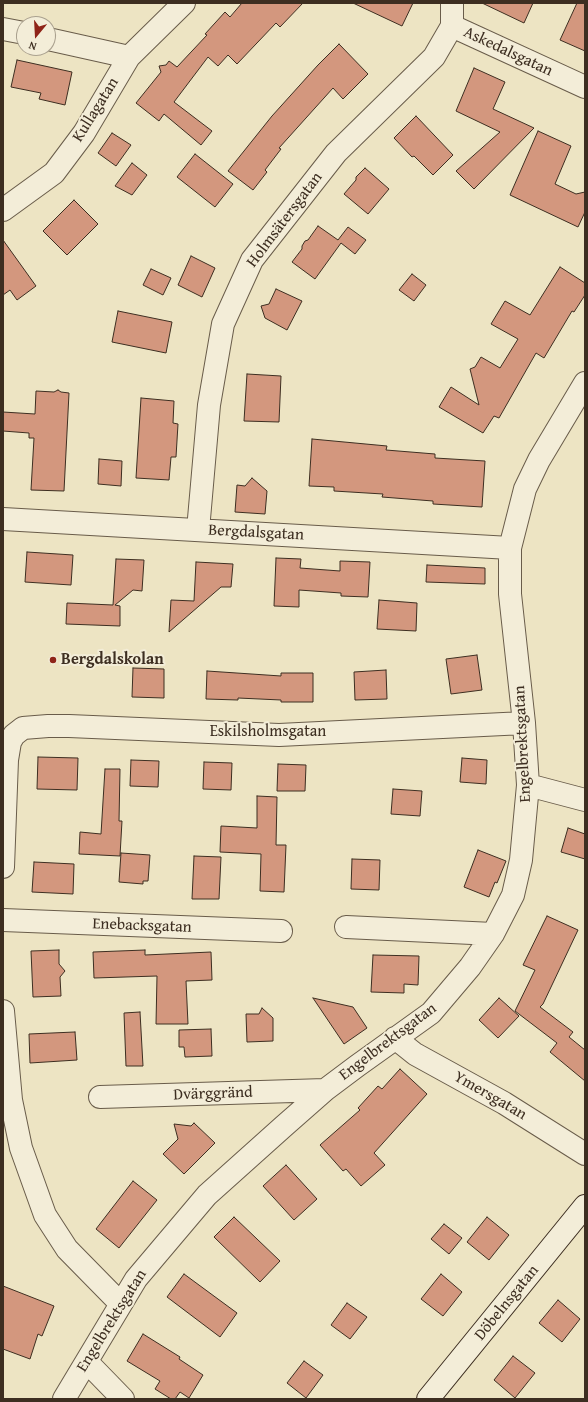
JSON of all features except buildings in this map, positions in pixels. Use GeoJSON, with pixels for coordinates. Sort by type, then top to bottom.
{"type":"FeatureCollection","features":[{"type":"Feature","properties":{"kind":"street","name":"Kullagatan"},"geometry":{"type":"LineString","coordinates":[[3,210],[54,173],[84,133],[129,57],[184,3]]}},
{"type":"Feature","properties":{"kind":"street","name":"Askedalsgatan"},"geometry":{"type":"LineString","coordinates":[[452,3],[452,26],[585,87]]}},
{"type":"Feature","properties":{"kind":"street","name":"Holmsätersgatan"},"geometry":{"type":"LineString","coordinates":[[198,530],[208,405],[223,324],[252,260],[336,152],[434,56],[452,26]]}},
{"type":"Feature","properties":{"kind":"street"},"geometry":{"type":"LineString","coordinates":[[3,29],[16,32]]}},
{"type":"Feature","properties":{"kind":"street"},"geometry":{"type":"LineString","coordinates":[[56,41],[129,57]]}},
{"type":"Feature","properties":{"kind":"street","name":"Engelbrektsgatan"},"geometry":{"type":"LineString","coordinates":[[64,1399],[136,1279],[207,1195],[325,1090],[431,1013],[470,967],[493,934],[513,895],[521,860],[528,785],[524,723],[510,594],[510,548],[525,489],[539,460],[585,383]]}},
{"type":"Feature","properties":{"kind":"street","name":"Bergdalsgatan"},"geometry":{"type":"LineString","coordinates":[[3,520],[510,548]]}},
{"type":"Feature","properties":{"kind":"street","name":"Eskilsholmsgatan"},"geometry":{"type":"LineString","coordinates":[[3,866],[7,760],[10,742],[14,735],[24,728],[48,726],[279,735],[524,723]]}},
{"type":"Feature","properties":{"kind":"street"},"geometry":{"type":"LineString","coordinates":[[528,785],[585,800]]}},
{"type":"Feature","properties":{"kind":"street","name":"Enebacksgatan"},"geometry":{"type":"LineString","coordinates":[[3,920],[281,931]]}},
{"type":"Feature","properties":{"kind":"street"},"geometry":{"type":"LineString","coordinates":[[346,927],[493,934]]}},
{"type":"Feature","properties":{"kind":"street"},"geometry":{"type":"LineString","coordinates":[[3,1011],[11,1100],[21,1148],[45,1215],[68,1249],[120,1304]]}},
{"type":"Feature","properties":{"kind":"street","name":"Ymersgatan"},"geometry":{"type":"LineString","coordinates":[[396,1038],[415,1054],[504,1103],[585,1154]]}},
{"type":"Feature","properties":{"kind":"street","name":"Dvärggränd"},"geometry":{"type":"LineString","coordinates":[[100,1097],[325,1090]]}},
{"type":"Feature","properties":{"kind":"street","name":"Döbelnsgatan"},"geometry":{"type":"LineString","coordinates":[[428,1399],[585,1206]]}},
{"type":"Feature","properties":{"kind":"street"},"geometry":{"type":"LineString","coordinates":[[87,1362],[123,1399]]}},
{"type":"Feature","properties":{"kind":"place","name":"Bergdalskolan"},"geometry":{"type":"Point","coordinates":[53,660]}}]}
